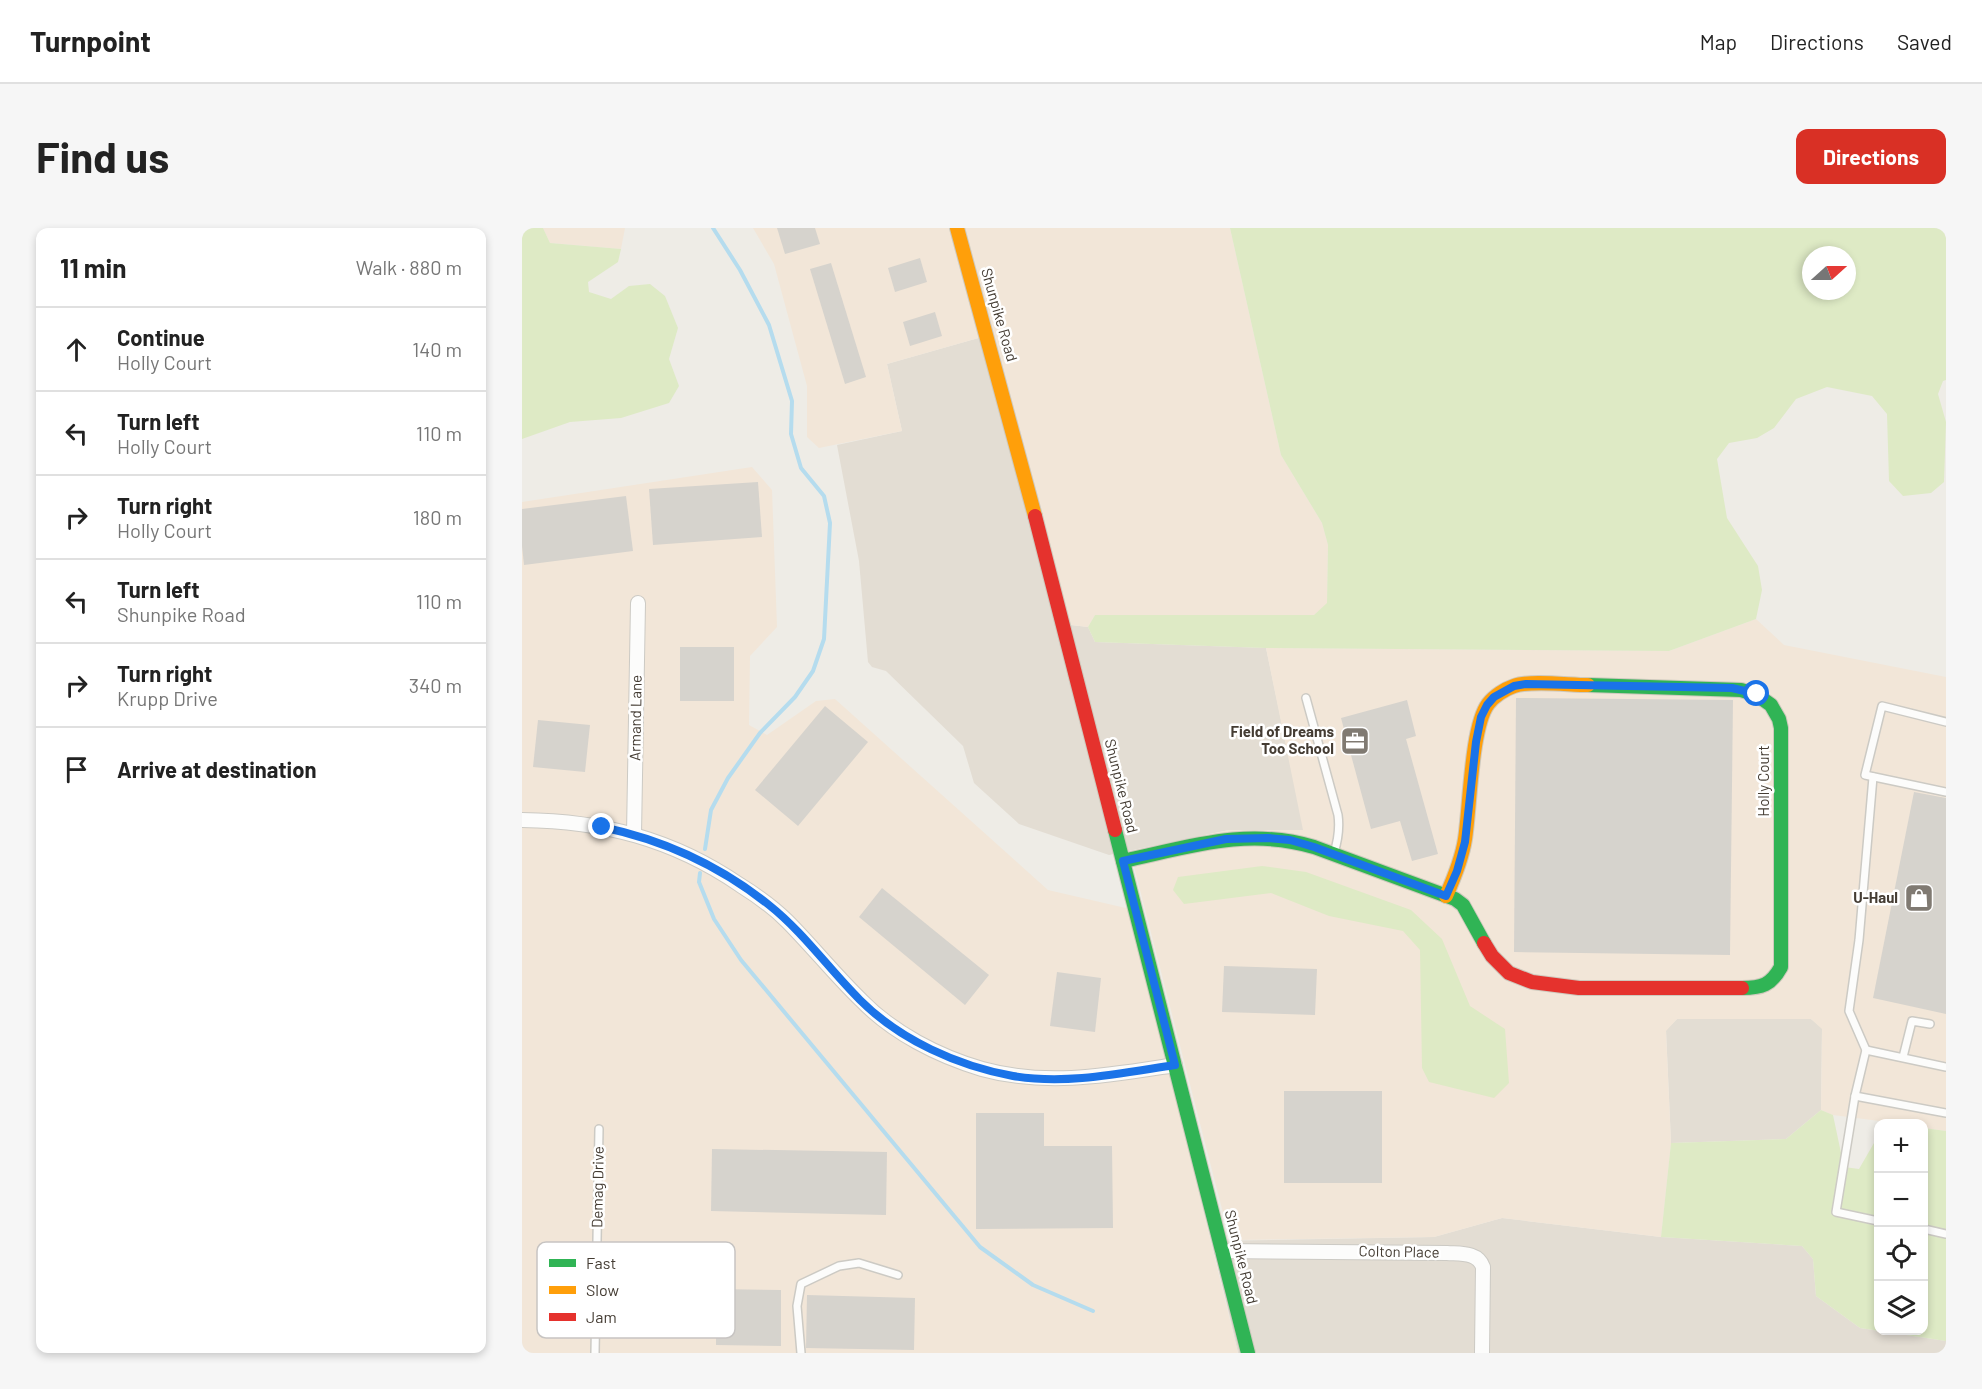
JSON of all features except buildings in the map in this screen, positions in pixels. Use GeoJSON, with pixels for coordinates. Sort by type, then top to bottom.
{"type":"FeatureCollection","features":[{"type":"Feature","properties":{"kind":"street","name":"Shunpike Road"},"geometry":{"type":"LineString","coordinates":[[957,228],[1006,405],[1248,1353]]}},
{"type":"Feature","properties":{"kind":"street","name":"Armand Lane"},"geometry":{"type":"LineString","coordinates":[[634,834],[638,603]]}},
{"type":"Feature","properties":{"kind":"street","name":"Holly Court"},"geometry":{"type":"LineString","coordinates":[[1123,861],[1192,845],[1242,837],[1290,840],[1334,853],[1446,896],[1455,899],[1463,905],[1501,966],[1519,978],[1555,986],[1579,988],[1756,988],[1767,984],[1779,974],[1781,967],[1780,719],[1775,709],[1757,694],[1732,688],[1526,684],[1503,691],[1487,705],[1478,729],[1465,842],[1457,871],[1446,896]]}},
{"type":"Feature","properties":{"kind":"street"},"geometry":{"type":"LineString","coordinates":[[522,820],[572,822],[634,834],[692,855],[712,866],[759,898],[787,921],[862,1002],[912,1038],[945,1056],[982,1069],[1012,1076],[1041,1079],[1086,1078],[1175,1065]]}},
{"type":"Feature","properties":{"kind":"street","name":"Colton Place"},"geometry":{"type":"LineString","coordinates":[[1222,1251],[1447,1253],[1473,1256],[1479,1259],[1484,1267],[1482,1353]]}},
{"type":"Feature","properties":{"kind":"lane"},"geometry":{"type":"LineString","coordinates":[[1306,698],[1338,815],[1338,840],[1334,853]]}},
{"type":"Feature","properties":{"kind":"lane"},"geometry":{"type":"LineString","coordinates":[[1946,722],[1882,706],[1865,775],[1946,792]]}},
{"type":"Feature","properties":{"kind":"lane"},"geometry":{"type":"LineString","coordinates":[[1873,777],[1859,940],[1849,1011],[1866,1050],[1855,1096],[1836,1212],[1874,1220]]}},
{"type":"Feature","properties":{"kind":"lane"},"geometry":{"type":"LineString","coordinates":[[1904,1057],[1912,1021],[1930,1024]]}},
{"type":"Feature","properties":{"kind":"lane"},"geometry":{"type":"LineString","coordinates":[[1866,1050],[1946,1067]]}},
{"type":"Feature","properties":{"kind":"lane"},"geometry":{"type":"LineString","coordinates":[[1855,1096],[1946,1113]]}},
{"type":"Feature","properties":{"kind":"lane","name":"Demag Drive"},"geometry":{"type":"LineString","coordinates":[[597,1242],[599,1129]]}},
{"type":"Feature","properties":{"kind":"lane"},"geometry":{"type":"LineString","coordinates":[[1928,1230],[1946,1234]]}},
{"type":"Feature","properties":{"kind":"lane"},"geometry":{"type":"LineString","coordinates":[[801,1353],[797,1306],[801,1284],[839,1266],[859,1263],[898,1275]]}},
{"type":"Feature","properties":{"kind":"lane","name":"Demag Drive"},"geometry":{"type":"LineString","coordinates":[[595,1338],[595,1353]]}},
{"type":"Feature","properties":{"kind":"shaded area"},"geometry":{"type":"Polygon","coordinates":[[[543,228],[625,228],[621,249],[550,243],[543,228]]]}},
{"type":"Feature","properties":{"kind":"shaded area"},"geometry":{"type":"Polygon","coordinates":[[[753,228],[1230,228],[1281,455],[1322,523],[1328,545],[1327,604],[1314,615],[1095,615],[1088,627],[1071,625],[982,337],[887,364],[902,431],[819,448],[807,437],[807,386],[774,264],[753,228]]]}},
{"type":"Feature","properties":{"kind":"shaded area"},"geometry":{"type":"Polygon","coordinates":[[[982,337],[1071,625],[1088,627],[1095,642],[1266,648],[1304,830],[1229,830],[1109,855],[1019,824],[974,783],[963,746],[886,671],[872,667],[868,662],[859,561],[837,445],[902,431],[887,364],[982,337]]]}},
{"type":"Feature","properties":{"kind":"shaded area"},"geometry":{"type":"Polygon","coordinates":[[[752,467],[772,490],[777,627],[750,656],[749,725],[767,735],[816,701],[835,699],[1048,890],[1130,909],[1238,1353],[522,1353],[522,502],[752,467]]]}},
{"type":"Feature","properties":{"kind":"shaded area"},"geometry":{"type":"Polygon","coordinates":[[[1756,619],[1784,645],[1946,677],[1946,1131],[1928,1129],[1928,1119],[1874,1120],[1833,1115],[1821,1110],[1822,1029],[1811,1019],[1677,1019],[1666,1031],[1671,1143],[1661,1237],[1502,1218],[1434,1237],[1230,1240],[1130,851],[1229,830],[1303,830],[1266,648],[1669,651],[1756,619]]]}},
{"type":"Feature","properties":{"kind":"shaded area"},"geometry":{"type":"Polygon","coordinates":[[[1677,1019],[1811,1019],[1822,1028],[1821,1110],[1786,1139],[1671,1143],[1666,1030],[1677,1019]]]}},
{"type":"Feature","properties":{"kind":"shaded area"},"geometry":{"type":"Polygon","coordinates":[[[1502,1218],[1661,1237],[1802,1246],[1813,1259],[1816,1296],[1860,1328],[1874,1330],[1874,1335],[1906,1335],[1946,1341],[1946,1353],[1238,1353],[1212,1241],[1434,1237],[1502,1218]]]}},
{"type":"Feature","properties":{"kind":"green space"},"geometry":{"type":"Polygon","coordinates":[[[522,228],[543,228],[550,243],[621,249],[618,262],[588,282],[589,292],[611,299],[629,286],[650,284],[665,296],[678,328],[669,359],[679,386],[669,403],[621,418],[570,422],[522,439],[522,228]]]}},
{"type":"Feature","properties":{"kind":"green space"},"geometry":{"type":"Polygon","coordinates":[[[1230,228],[1946,228],[1946,380],[1943,381],[1938,394],[1946,422],[1944,482],[1931,493],[1903,496],[1889,481],[1887,414],[1872,396],[1827,387],[1796,399],[1774,428],[1757,438],[1729,443],[1717,459],[1727,518],[1758,566],[1762,590],[1756,619],[1669,651],[1266,648],[1095,642],[1088,627],[1095,615],[1314,615],[1327,603],[1328,545],[1322,523],[1281,455],[1230,228]]]}},
{"type":"Feature","properties":{"kind":"green space"},"geometry":{"type":"Polygon","coordinates":[[[1262,866],[1306,872],[1411,910],[1442,939],[1470,1006],[1505,1029],[1509,1083],[1494,1098],[1429,1082],[1422,1068],[1420,950],[1403,931],[1329,916],[1271,893],[1184,904],[1173,890],[1178,877],[1262,866]]]}},
{"type":"Feature","properties":{"kind":"green space"},"geometry":{"type":"Polygon","coordinates":[[[1821,1110],[1833,1115],[1844,1167],[1859,1169],[1874,1143],[1874,1330],[1860,1328],[1816,1296],[1813,1259],[1802,1246],[1661,1237],[1671,1143],[1786,1139],[1821,1110]]]}},
{"type":"Feature","properties":{"kind":"green space"},"geometry":{"type":"Polygon","coordinates":[[[1928,1129],[1946,1131],[1946,1341],[1906,1335],[1928,1335],[1928,1129]]]}},
{"type":"Feature","properties":{"kind":"waterway"},"geometry":{"type":"LineString","coordinates":[[705,849],[711,810],[728,778],[760,733],[795,697],[813,671],[824,639],[830,523],[824,496],[801,468],[791,434],[792,401],[769,325],[740,270],[713,228]]}},
{"type":"Feature","properties":{"kind":"waterway"},"geometry":{"type":"LineString","coordinates":[[700,873],[699,882],[714,919],[741,960],[980,1247],[1033,1285],[1093,1311]]}},
{"type":"Feature","properties":{"kind":"traffic: fast"},"geometry":{"type":"LineString","coordinates":[[1588,685],[1741,690],[1757,695],[1771,705],[1779,719],[1781,728],[1781,967],[1770,982],[1742,988]]}},
{"type":"Feature","properties":{"kind":"traffic: fast"},"geometry":{"type":"LineString","coordinates":[[1115,830],[1248,1353]]}},
{"type":"Feature","properties":{"kind":"traffic: fast"},"geometry":{"type":"LineString","coordinates":[[1123,861],[1218,841],[1242,839],[1289,841],[1314,847],[1455,899],[1463,905],[1484,943]]}},
{"type":"Feature","properties":{"kind":"traffic: slow"},"geometry":{"type":"LineString","coordinates":[[957,228],[1035,516]]}},
{"type":"Feature","properties":{"kind":"traffic: slow"},"geometry":{"type":"LineString","coordinates":[[1446,896],[1464,846],[1478,730],[1488,704],[1503,691],[1521,684],[1588,685]]}},
{"type":"Feature","properties":{"kind":"traffic: jam"},"geometry":{"type":"LineString","coordinates":[[1035,516],[1115,830]]}},
{"type":"Feature","properties":{"kind":"traffic: jam"},"geometry":{"type":"LineString","coordinates":[[1484,943],[1492,956],[1509,973],[1532,982],[1579,988],[1742,988]]}},
{"type":"Feature","properties":{"kind":"place","name":"Field of Dreams Too School"},"geometry":{"type":"Point","coordinates":[1355,741]}},
{"type":"Feature","properties":{"kind":"place","name":"U-Haul"},"geometry":{"type":"Point","coordinates":[1919,898]}},
{"type":"Feature","properties":{"kind":"route"},"geometry":{"type":"LineString","coordinates":[[602,827],[634,834],[692,855],[730,878],[769,905],[787,921],[862,1002],[894,1027],[945,1056],[982,1069],[1012,1076],[1041,1079],[1086,1078],[1175,1065],[1123,861],[1226,839],[1242,837],[1290,840],[1334,853],[1446,896],[1462,857],[1465,842],[1481,717],[1487,705],[1503,691],[1526,684],[1732,688],[1757,694]]}}]}
